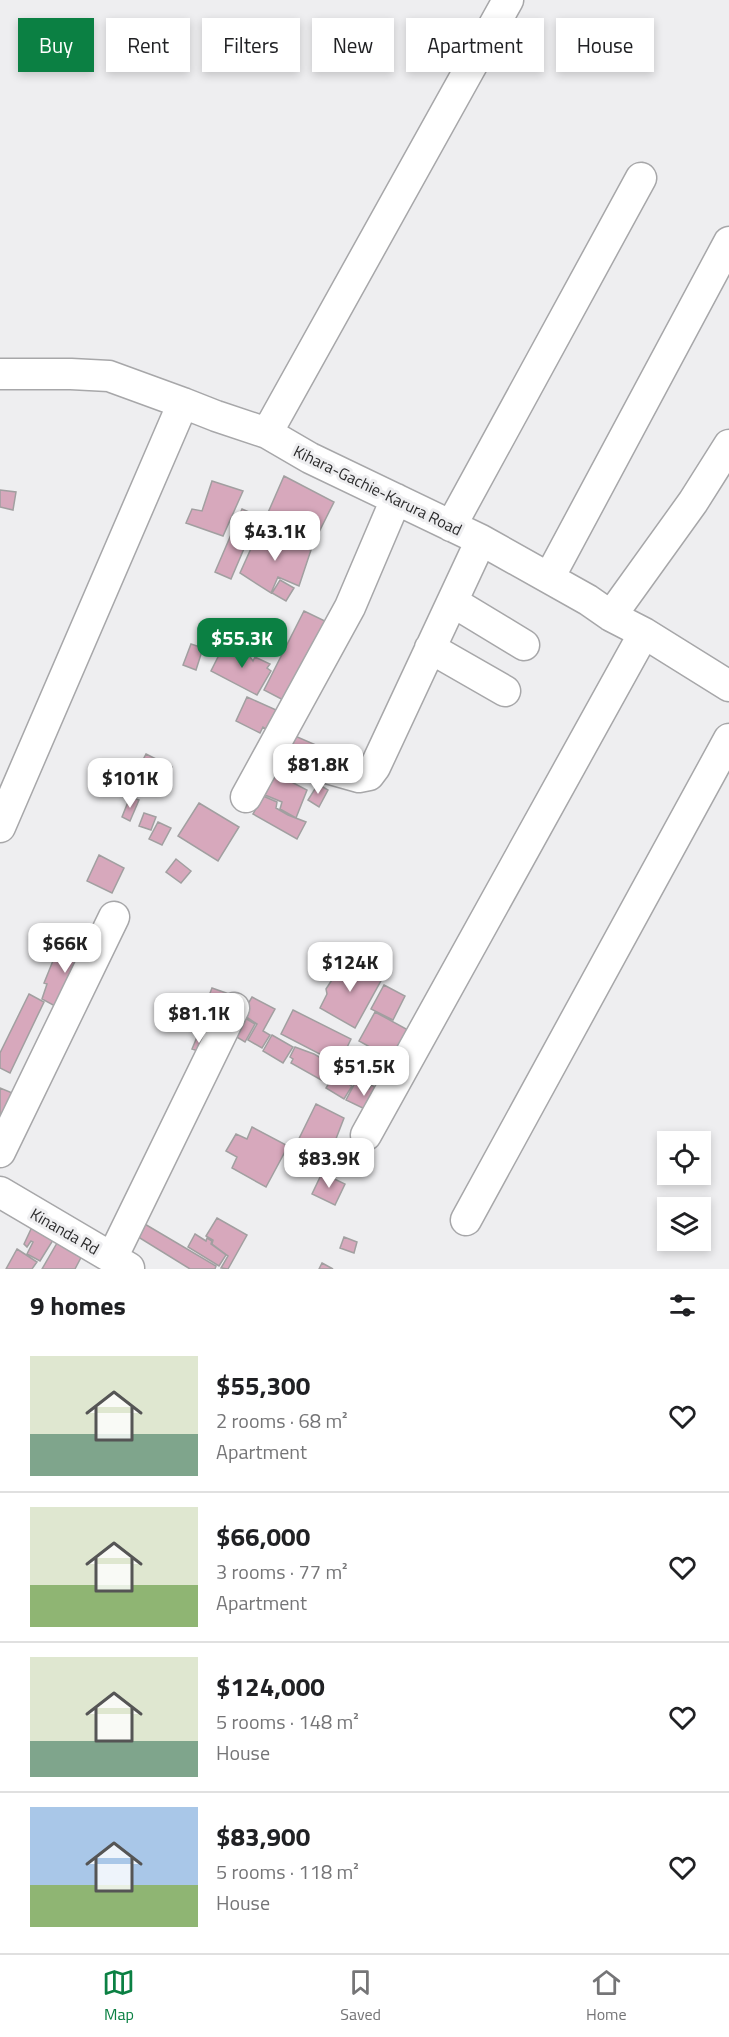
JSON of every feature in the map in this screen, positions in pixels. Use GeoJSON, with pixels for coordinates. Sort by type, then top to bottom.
{"type":"FeatureCollection","features":[{"type":"Feature","properties":{"kind":"street"},"geometry":{"type":"LineString","coordinates":[[267,433],[508,0]]}},
{"type":"Feature","properties":{"kind":"street"},"geometry":{"type":"LineString","coordinates":[[451,526],[641,177]]}},
{"type":"Feature","properties":{"kind":"street"},"geometry":{"type":"LineString","coordinates":[[549,578],[729,242]]}},
{"type":"Feature","properties":{"kind":"street","name":"Kihara-Gachie-Karura Road"},"geometry":{"type":"LineString","coordinates":[[0,374],[109,376],[267,433],[310,458],[482,540],[728,683]]}},
{"type":"Feature","properties":{"kind":"street"},"geometry":{"type":"LineString","coordinates":[[0,827],[183,403]]}},
{"type":"Feature","properties":{"kind":"street"},"geometry":{"type":"LineString","coordinates":[[611,616],[693,502],[729,445]]}},
{"type":"Feature","properties":{"kind":"street"},"geometry":{"type":"LineString","coordinates":[[246,797],[350,607],[396,499]]}},
{"type":"Feature","properties":{"kind":"street"},"geometry":{"type":"LineString","coordinates":[[327,768],[359,777],[369,775],[375,767],[482,540]]}},
{"type":"Feature","properties":{"kind":"street"},"geometry":{"type":"LineString","coordinates":[[453,602],[524,645]]}},
{"type":"Feature","properties":{"kind":"street"},"geometry":{"type":"LineString","coordinates":[[366,1136],[644,633]]}},
{"type":"Feature","properties":{"kind":"street"},"geometry":{"type":"LineString","coordinates":[[430,648],[505,691]]}},
{"type":"Feature","properties":{"kind":"street"},"geometry":{"type":"LineString","coordinates":[[466,1220],[729,739]]}},
{"type":"Feature","properties":{"kind":"street"},"geometry":{"type":"LineString","coordinates":[[0,1152],[114,917]]}},
{"type":"Feature","properties":{"kind":"street"},"geometry":{"type":"LineString","coordinates":[[103,1261],[234,1008]]}},
{"type":"Feature","properties":{"kind":"street","name":"Kinanda Rd"},"geometry":{"type":"LineString","coordinates":[[0,1192],[103,1261]]}},
{"type":"Feature","properties":{"kind":"building"},"geometry":{"type":"Polygon","coordinates":[[[284,476],[334,502],[312,546],[281,536],[285,525],[267,515],[284,476]]]}},
{"type":"Feature","properties":{"kind":"building"},"geometry":{"type":"Polygon","coordinates":[[[212,481],[243,491],[223,536],[186,523],[192,509],[202,511],[212,481]]]}},
{"type":"Feature","properties":{"kind":"building"},"geometry":{"type":"Polygon","coordinates":[[[0,490],[16,492],[13,510],[0,507],[0,490]]]}},
{"type":"Feature","properties":{"kind":"building"},"geometry":{"type":"Polygon","coordinates":[[[242,509],[258,516],[231,579],[215,572],[242,509]]]}},
{"type":"Feature","properties":{"kind":"building"},"geometry":{"type":"Polygon","coordinates":[[[258,533],[311,550],[299,586],[278,577],[271,593],[240,573],[258,533]]]}},
{"type":"Feature","properties":{"kind":"building"},"geometry":{"type":"Polygon","coordinates":[[[280,580],[294,588],[286,601],[272,593],[280,580]]]}},
{"type":"Feature","properties":{"kind":"building"},"geometry":{"type":"Polygon","coordinates":[[[304,611],[327,622],[287,702],[264,690],[304,611]]]}},
{"type":"Feature","properties":{"kind":"building"},"geometry":{"type":"Polygon","coordinates":[[[225,643],[248,654],[253,661],[255,657],[270,664],[267,668],[271,671],[257,695],[211,671],[225,643]]]}},
{"type":"Feature","properties":{"kind":"building"},"geometry":{"type":"Polygon","coordinates":[[[191,644],[203,648],[196,670],[183,665],[191,644]]]}},
{"type":"Feature","properties":{"kind":"building"},"geometry":{"type":"Polygon","coordinates":[[[247,697],[283,713],[273,734],[263,727],[260,733],[236,721],[247,697]]]}},
{"type":"Feature","properties":{"kind":"building"},"geometry":{"type":"Polygon","coordinates":[[[288,733],[323,748],[306,781],[295,776],[293,780],[273,770],[288,733]]]}},
{"type":"Feature","properties":{"kind":"building"},"geometry":{"type":"Polygon","coordinates":[[[146,754],[172,767],[162,788],[135,775],[146,754]]]}},
{"type":"Feature","properties":{"kind":"building"},"geometry":{"type":"Polygon","coordinates":[[[278,775],[307,790],[296,818],[280,809],[282,802],[265,795],[273,778],[278,775]]]}},
{"type":"Feature","properties":{"kind":"building"},"geometry":{"type":"Polygon","coordinates":[[[318,784],[328,790],[319,807],[308,800],[318,784]]]}},
{"type":"Feature","properties":{"kind":"building"},"geometry":{"type":"Polygon","coordinates":[[[263,796],[277,802],[276,808],[306,822],[297,839],[253,814],[263,796]]]}},
{"type":"Feature","properties":{"kind":"building"},"geometry":{"type":"Polygon","coordinates":[[[130,797],[139,800],[130,821],[122,817],[130,797]]]}},
{"type":"Feature","properties":{"kind":"building"},"geometry":{"type":"Polygon","coordinates":[[[199,803],[239,827],[218,861],[178,836],[199,803]]]}},
{"type":"Feature","properties":{"kind":"building"},"geometry":{"type":"Polygon","coordinates":[[[144,813],[156,817],[151,830],[139,826],[144,813]]]}},
{"type":"Feature","properties":{"kind":"building"},"geometry":{"type":"Polygon","coordinates":[[[158,822],[171,828],[162,845],[149,839],[158,822]]]}},
{"type":"Feature","properties":{"kind":"building"},"geometry":{"type":"Polygon","coordinates":[[[99,855],[124,868],[112,893],[87,881],[99,855]]]}},
{"type":"Feature","properties":{"kind":"building"},"geometry":{"type":"Polygon","coordinates":[[[176,859],[191,871],[181,883],[166,872],[176,859]]]}},
{"type":"Feature","properties":{"kind":"building"},"geometry":{"type":"Polygon","coordinates":[[[61,941],[74,943],[93,952],[64,1011],[42,999],[47,984],[44,983],[61,941]]]}},
{"type":"Feature","properties":{"kind":"building"},"geometry":{"type":"Polygon","coordinates":[[[345,960],[383,977],[355,1028],[320,1008],[327,994],[326,989],[345,960]]]}},
{"type":"Feature","properties":{"kind":"building"},"geometry":{"type":"Polygon","coordinates":[[[384,985],[405,996],[393,1020],[371,1009],[384,985]]]}},
{"type":"Feature","properties":{"kind":"building"},"geometry":{"type":"Polygon","coordinates":[[[212,988],[232,995],[225,1014],[205,1006],[212,988]]]}},
{"type":"Feature","properties":{"kind":"building"},"geometry":{"type":"Polygon","coordinates":[[[29,994],[44,1002],[10,1073],[0,1068],[0,1053],[29,994]]]}},
{"type":"Feature","properties":{"kind":"building"},"geometry":{"type":"Polygon","coordinates":[[[252,997],[275,1009],[263,1031],[270,1035],[262,1048],[248,1040],[257,1024],[242,1014],[252,997]]]}},
{"type":"Feature","properties":{"kind":"building"},"geometry":{"type":"Polygon","coordinates":[[[205,1006],[223,1017],[211,1038],[192,1028],[205,1006]]]}},
{"type":"Feature","properties":{"kind":"building"},"geometry":{"type":"Polygon","coordinates":[[[293,1010],[351,1039],[339,1064],[281,1034],[293,1010]]]}},
{"type":"Feature","properties":{"kind":"building"},"geometry":{"type":"Polygon","coordinates":[[[375,1012],[419,1036],[402,1065],[359,1041],[375,1012]]]}},
{"type":"Feature","properties":{"kind":"building"},"geometry":{"type":"Polygon","coordinates":[[[245,1018],[255,1024],[245,1042],[235,1036],[245,1018]]]}},
{"type":"Feature","properties":{"kind":"building"},"geometry":{"type":"Polygon","coordinates":[[[272,1035],[293,1047],[283,1063],[263,1051],[272,1035]]]}},
{"type":"Feature","properties":{"kind":"building"},"geometry":{"type":"Polygon","coordinates":[[[197,1037],[208,1042],[198,1051],[192,1049],[197,1037]]]}},
{"type":"Feature","properties":{"kind":"building"},"geometry":{"type":"Polygon","coordinates":[[[295,1047],[314,1054],[333,1065],[323,1081],[291,1063],[293,1059],[290,1057],[295,1047]]]}},
{"type":"Feature","properties":{"kind":"building"},"geometry":{"type":"Polygon","coordinates":[[[356,1057],[368,1064],[362,1075],[350,1068],[356,1057]]]}},
{"type":"Feature","properties":{"kind":"building"},"geometry":{"type":"Polygon","coordinates":[[[334,1075],[352,1086],[344,1099],[326,1088],[334,1075]]]}},
{"type":"Feature","properties":{"kind":"building"},"geometry":{"type":"Polygon","coordinates":[[[355,1083],[369,1089],[371,1085],[382,1090],[371,1112],[346,1100],[355,1083]]]}},
{"type":"Feature","properties":{"kind":"building"},"geometry":{"type":"Polygon","coordinates":[[[0,1088],[22,1097],[0,1127],[0,1088]]]}},
{"type":"Feature","properties":{"kind":"building"},"geometry":{"type":"Polygon","coordinates":[[[316,1104],[344,1118],[334,1144],[315,1175],[292,1166],[294,1159],[290,1157],[316,1104]]]}},
{"type":"Feature","properties":{"kind":"building"},"geometry":{"type":"Polygon","coordinates":[[[252,1127],[288,1146],[266,1187],[232,1168],[237,1157],[226,1151],[236,1134],[247,1139],[252,1127]]]}},
{"type":"Feature","properties":{"kind":"building"},"geometry":{"type":"Polygon","coordinates":[[[322,1173],[345,1184],[335,1205],[312,1194],[322,1173]]]}},
{"type":"Feature","properties":{"kind":"building"},"geometry":{"type":"Polygon","coordinates":[[[217,1218],[247,1235],[228,1269],[221,1268],[228,1256],[212,1244],[213,1240],[206,1236],[217,1218]]]}},
{"type":"Feature","properties":{"kind":"building"},"geometry":{"type":"Polygon","coordinates":[[[143,1223],[216,1266],[215,1269],[190,1269],[135,1235],[143,1223]]]}},
{"type":"Feature","properties":{"kind":"building"},"geometry":{"type":"Polygon","coordinates":[[[32,1227],[86,1248],[75,1269],[42,1269],[57,1243],[53,1240],[40,1261],[27,1254],[33,1242],[31,1241],[27,1247],[24,1244],[32,1227]]]}},
{"type":"Feature","properties":{"kind":"building"},"geometry":{"type":"Polygon","coordinates":[[[195,1234],[206,1241],[207,1238],[212,1241],[211,1244],[226,1255],[219,1266],[188,1247],[195,1234]]]}},
{"type":"Feature","properties":{"kind":"building"},"geometry":{"type":"Polygon","coordinates":[[[344,1237],[357,1242],[354,1253],[340,1248],[344,1237]]]}},
{"type":"Feature","properties":{"kind":"building"},"geometry":{"type":"Polygon","coordinates":[[[17,1249],[37,1262],[32,1269],[6,1269],[17,1249]]]}},
{"type":"Feature","properties":{"kind":"building"},"geometry":{"type":"Polygon","coordinates":[[[322,1263],[333,1269],[319,1269],[322,1263]]]}}]}
